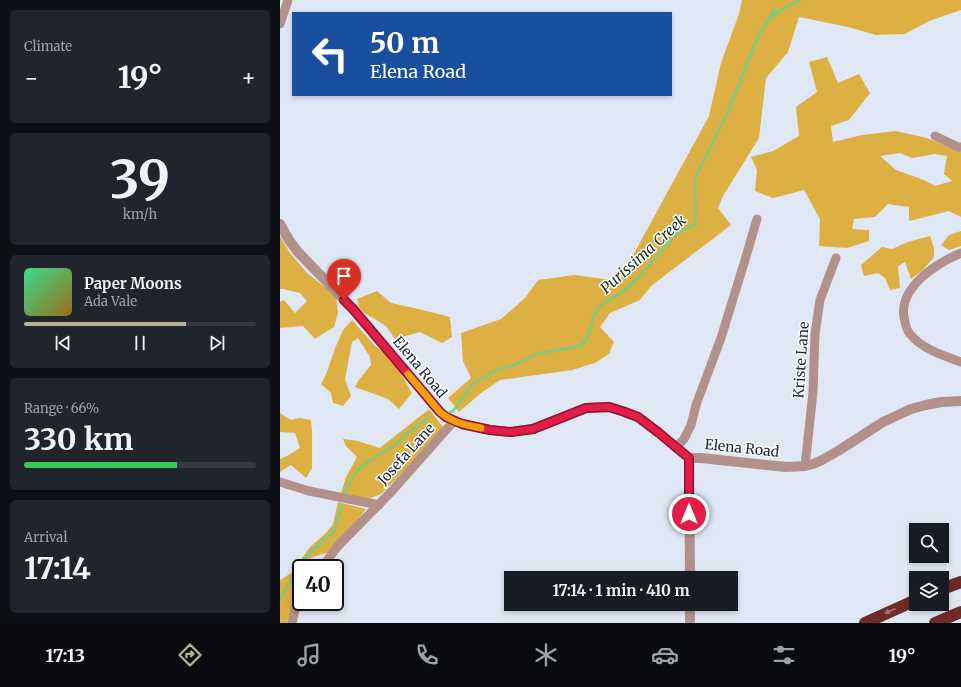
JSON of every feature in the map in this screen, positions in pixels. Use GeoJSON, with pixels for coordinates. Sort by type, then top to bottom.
{"type":"FeatureCollection","features":[{"type":"Feature","properties":{"kind":"highway"},"geometry":{"type":"LineString","coordinates":[[949,586],[961,582]]}},
{"type":"Feature","properties":{"kind":"highway"},"geometry":{"type":"LineString","coordinates":[[864,623],[909,603]]}},
{"type":"Feature","properties":{"kind":"highway"},"geometry":{"type":"LineString","coordinates":[[935,623],[961,612]]}},
{"type":"Feature","properties":{"kind":"street"},"geometry":{"type":"LineString","coordinates":[[280,24],[288,0]]}},
{"type":"Feature","properties":{"kind":"street"},"geometry":{"type":"LineString","coordinates":[[936,136],[958,147],[961,147]]}},
{"type":"Feature","properties":{"kind":"street"},"geometry":{"type":"LineString","coordinates":[[676,448],[684,439],[690,425],[721,338],[757,218]]}},
{"type":"Feature","properties":{"kind":"street","name":"Elena Road"},"geometry":{"type":"LineString","coordinates":[[280,224],[298,252],[353,309],[440,412],[446,417],[462,424],[490,430],[511,432],[533,429],[586,408],[609,407],[638,417],[689,458],[786,467],[805,466],[822,460],[883,422],[911,410],[933,404],[961,401]]}},
{"type":"Feature","properties":{"kind":"street"},"geometry":{"type":"LineString","coordinates":[[961,253],[940,264],[913,286],[906,301],[903,313],[905,324],[910,334],[918,342],[931,350],[961,362]]}},
{"type":"Feature","properties":{"kind":"street","name":"Kriste Lane"},"geometry":{"type":"LineString","coordinates":[[805,466],[813,392],[815,334],[820,300],[836,258]]}},
{"type":"Feature","properties":{"kind":"street","name":"Josefa Lane"},"geometry":{"type":"LineString","coordinates":[[328,559],[339,545],[379,505],[454,421]]}},
{"type":"Feature","properties":{"kind":"street"},"geometry":{"type":"LineString","coordinates":[[689,458],[690,571]]}},
{"type":"Feature","properties":{"kind":"street","name":"Josefa Lane"},"geometry":{"type":"LineString","coordinates":[[280,482],[309,491],[379,505]]}},
{"type":"Feature","properties":{"kind":"street"},"geometry":{"type":"LineString","coordinates":[[292,623],[295,611]]}},
{"type":"Feature","properties":{"kind":"street"},"geometry":{"type":"LineString","coordinates":[[690,611],[690,623]]}},
{"type":"Feature","properties":{"kind":"shaded area"},"geometry":{"type":"Polygon","coordinates":[[[742,0],[961,0],[961,10],[929,21],[905,34],[876,35],[848,27],[799,17],[788,52],[766,78],[759,138],[723,196],[718,208],[731,225],[651,286],[640,300],[610,313],[600,327],[614,342],[609,354],[595,363],[572,370],[500,380],[481,393],[459,412],[448,398],[471,378],[463,361],[461,333],[501,319],[525,298],[538,280],[574,275],[619,281],[709,116],[721,63],[739,14],[742,0]]]}},
{"type":"Feature","properties":{"kind":"shaded area"},"geometry":{"type":"Polygon","coordinates":[[[827,57],[838,83],[859,74],[870,93],[849,120],[831,126],[833,142],[862,135],[896,131],[927,138],[961,151],[961,217],[949,211],[909,221],[909,207],[888,204],[875,217],[854,219],[852,229],[869,230],[869,241],[847,248],[819,246],[820,219],[804,190],[773,198],[755,191],[757,170],[751,157],[773,151],[799,136],[796,107],[817,92],[809,62],[827,57]],[[900,153],[880,156],[896,170],[924,180],[935,186],[952,181],[944,174],[947,156],[935,154],[912,158],[900,153]]]}},
{"type":"Feature","properties":{"kind":"shaded area"},"geometry":{"type":"Polygon","coordinates":[[[961,231],[961,246],[949,250],[941,245],[949,235],[961,231]]]}},
{"type":"Feature","properties":{"kind":"shaded area"},"geometry":{"type":"Polygon","coordinates":[[[280,236],[290,253],[307,273],[336,296],[338,313],[334,327],[315,339],[303,326],[280,328],[280,302],[284,300],[295,313],[307,301],[300,293],[280,289],[280,236]]]}},
{"type":"Feature","properties":{"kind":"shaded area"},"geometry":{"type":"Polygon","coordinates":[[[930,236],[934,248],[934,257],[922,271],[911,279],[905,262],[898,266],[900,288],[890,290],[885,278],[878,273],[864,276],[861,265],[882,247],[892,249],[908,242],[930,236]]]}},
{"type":"Feature","properties":{"kind":"shaded area"},"geometry":{"type":"Polygon","coordinates":[[[377,291],[391,303],[450,317],[452,337],[442,343],[420,332],[395,339],[386,326],[360,310],[357,299],[377,291]]]}},
{"type":"Feature","properties":{"kind":"shaded area"},"geometry":{"type":"Polygon","coordinates":[[[352,320],[375,346],[393,360],[412,393],[399,409],[388,399],[355,387],[371,365],[370,357],[358,338],[352,342],[345,379],[351,396],[343,406],[333,403],[331,393],[321,384],[343,330],[352,320]]]}},
{"type":"Feature","properties":{"kind":"shaded area"},"geometry":{"type":"Polygon","coordinates":[[[429,409],[443,427],[432,443],[381,494],[366,500],[341,493],[346,477],[357,457],[346,446],[343,439],[358,441],[380,448],[429,409]]]}},
{"type":"Feature","properties":{"kind":"shaded area"},"geometry":{"type":"Polygon","coordinates":[[[280,413],[291,420],[299,418],[311,420],[312,468],[306,478],[291,465],[280,472],[280,459],[300,448],[295,433],[280,432],[280,413]]]}},
{"type":"Feature","properties":{"kind":"shaded area"},"geometry":{"type":"Polygon","coordinates":[[[338,502],[366,509],[334,551],[309,559],[302,559],[309,548],[326,533],[333,524],[338,502]]]}},
{"type":"Feature","properties":{"kind":"shaded area"},"geometry":{"type":"Polygon","coordinates":[[[292,573],[292,609],[287,623],[280,623],[280,580],[292,573]]]}},
{"type":"Feature","properties":{"kind":"waterway"},"geometry":{"type":"LineString","coordinates":[[770,18],[800,0]]}},
{"type":"Feature","properties":{"kind":"waterway","name":"Purissima Creek"},"geometry":{"type":"LineString","coordinates":[[446,414],[453,411],[470,387],[477,381],[499,369],[515,365],[536,354],[580,346],[586,340],[594,316],[600,306],[620,294],[642,274],[675,235],[695,224],[695,180],[729,109],[757,39],[775,8]]}},
{"type":"Feature","properties":{"kind":"waterway","name":"Purissima Creek"},"geometry":{"type":"LineString","coordinates":[[345,493],[357,471],[366,463],[392,447],[428,418]]}},
{"type":"Feature","properties":{"kind":"waterway","name":"Purissima Creek"},"geometry":{"type":"LineString","coordinates":[[280,599],[303,559],[334,531],[342,505]]}},
{"type":"Feature","properties":{"kind":"slow traffic"},"geometry":{"type":"LineString","coordinates":[[408,374],[446,417],[462,424],[481,428]]}},
{"type":"Feature","properties":{"kind":"route"},"geometry":{"type":"LineString","coordinates":[[344,300],[440,412],[446,417],[462,424],[490,430],[511,432],[533,429],[586,408],[609,407],[638,417],[689,458],[689,514]]}}]}
